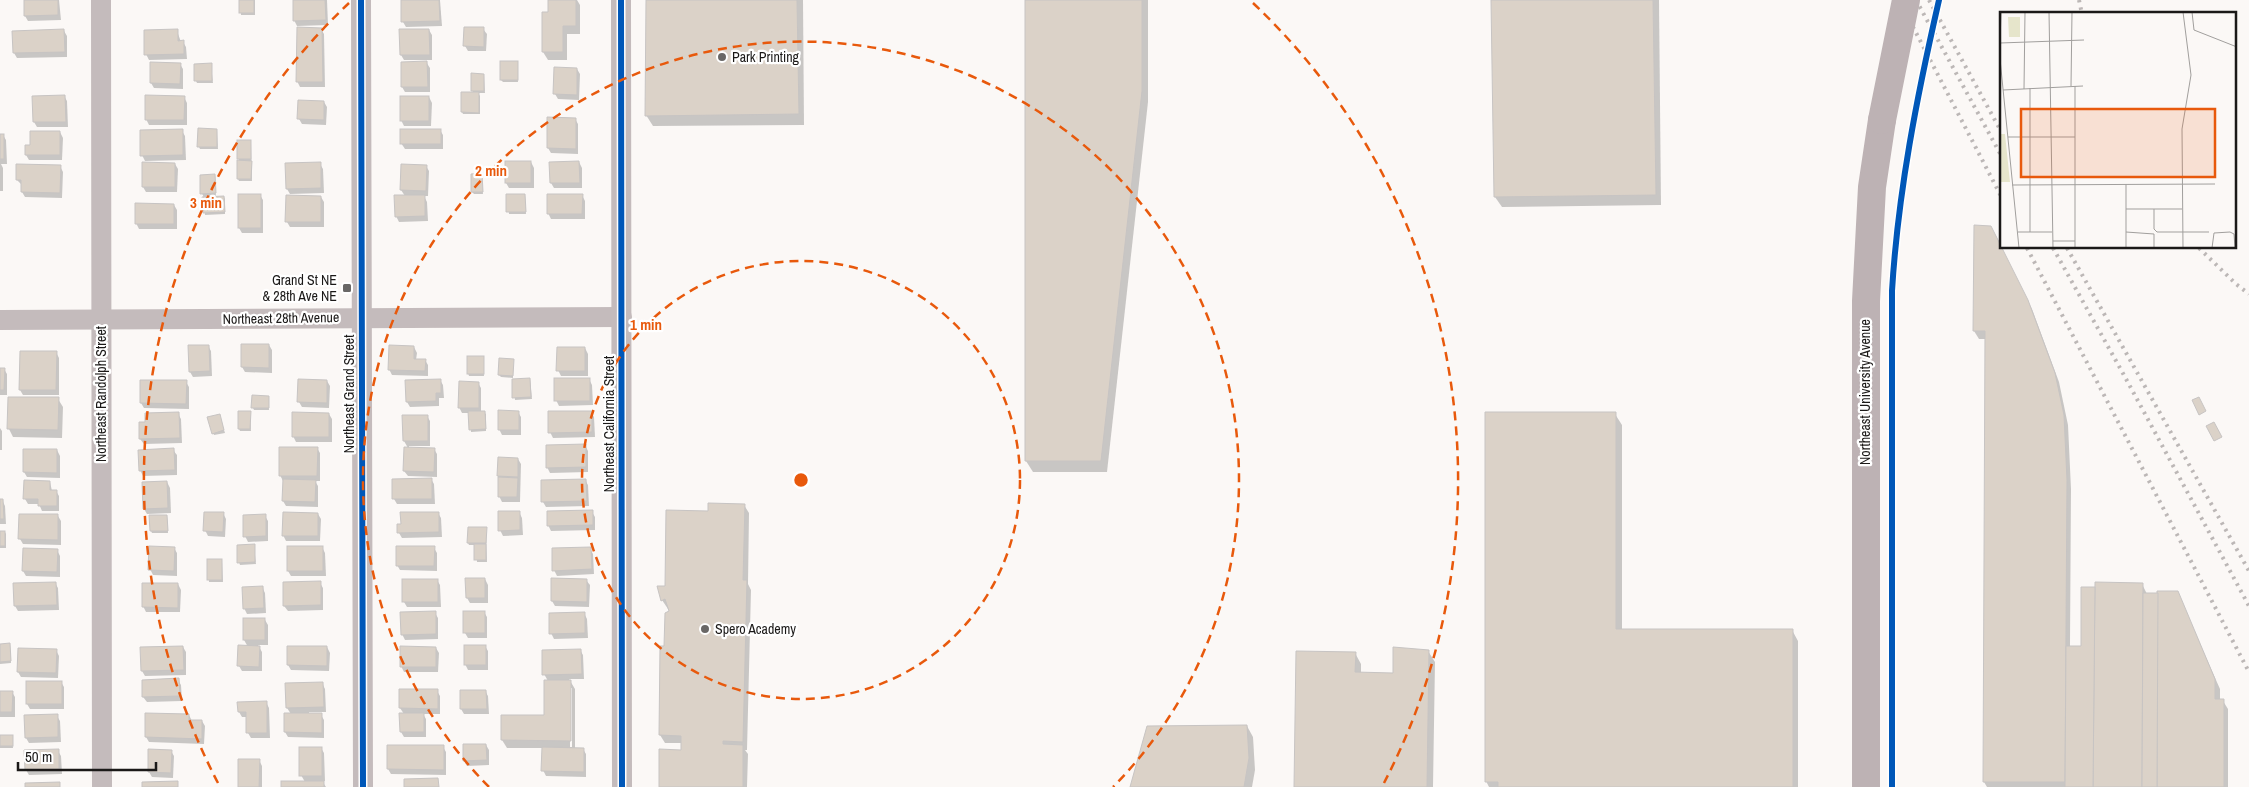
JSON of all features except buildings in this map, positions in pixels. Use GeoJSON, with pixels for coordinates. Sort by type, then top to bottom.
{"type":"FeatureCollection","features":[{"type":"Feature","properties":{"kind":"main road","name":"Northeast University Avenue"},"geometry":{"type":"LineString","coordinates":[[1866,787],[1866,310],[1872,187],[1882,120],[1906,0]]}},
{"type":"Feature","properties":{"kind":"street","name":"Northeast Randolph Street"},"geometry":{"type":"LineString","coordinates":[[101,0],[102,787]]}},
{"type":"Feature","properties":{"kind":"street","name":"Northeast Grand Street"},"geometry":{"type":"LineString","coordinates":[[361,0],[363,787]]}},
{"type":"Feature","properties":{"kind":"street","name":"Northeast California Street"},"geometry":{"type":"LineString","coordinates":[[621,0],[622,787]]}},
{"type":"Feature","properties":{"kind":"street","name":"Northeast 28th Avenue"},"geometry":{"type":"LineString","coordinates":[[0,320],[100,318],[622,317]]}},
{"type":"Feature","properties":{"kind":"railway"},"geometry":{"type":"LineString","coordinates":[[1899,0],[2000,194]]}},
{"type":"Feature","properties":{"kind":"railway"},"geometry":{"type":"LineString","coordinates":[[1916,0],[2000,153]]}},
{"type":"Feature","properties":{"kind":"railway"},"geometry":{"type":"LineString","coordinates":[[1929,0],[2000,129]]}},
{"type":"Feature","properties":{"kind":"railway"},"geometry":{"type":"LineString","coordinates":[[2079,0],[2082,12]]}},
{"type":"Feature","properties":{"kind":"railway"},"geometry":{"type":"LineString","coordinates":[[2028,249],[2249,672]]}},
{"type":"Feature","properties":{"kind":"railway"},"geometry":{"type":"LineString","coordinates":[[2054,249],[2249,606]]}},
{"type":"Feature","properties":{"kind":"railway"},"geometry":{"type":"LineString","coordinates":[[2068,249],[2249,571]]}},
{"type":"Feature","properties":{"kind":"railway"},"geometry":{"type":"LineString","coordinates":[[2200,249],[2249,294]]}},
{"type":"Feature","properties":{"kind":"cycle path"},"geometry":{"type":"LineString","coordinates":[[361,0],[363,787]]}},
{"type":"Feature","properties":{"kind":"cycle path"},"geometry":{"type":"LineString","coordinates":[[621,0],[622,787]]}},
{"type":"Feature","properties":{"kind":"cycle path"},"geometry":{"type":"LineString","coordinates":[[1892,787],[1892,291],[1904,181],[1923,72],[1939,0]]}},
{"type":"Feature","properties":{"kind":"place","name":"Park Printing"},"geometry":{"type":"Point","coordinates":[722,57]}},
{"type":"Feature","properties":{"kind":"place","name":"Grand St NE & 28th Ave NE"},"geometry":{"type":"Point","coordinates":[347,288]}},
{"type":"Feature","properties":{"kind":"place","name":"Spero Academy"},"geometry":{"type":"Point","coordinates":[705,629]}}]}
